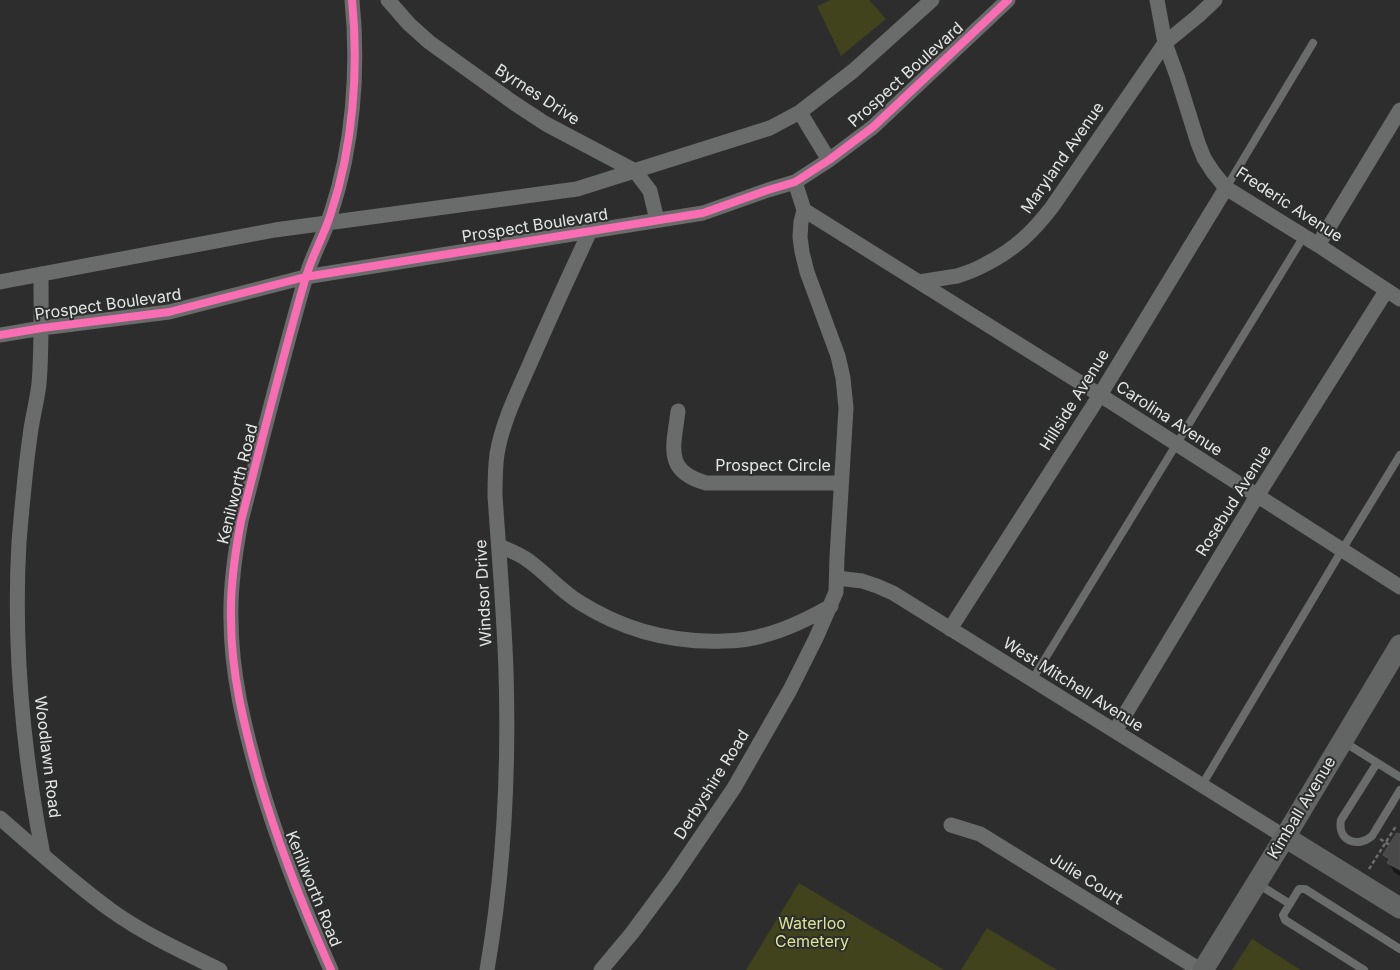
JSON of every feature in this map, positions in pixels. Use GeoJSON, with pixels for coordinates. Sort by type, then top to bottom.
{"type":"FeatureCollection","features":[{"type":"Feature","properties":{"kind":"main road","name":"Kimball Avenue"},"geometry":{"type":"LineString","coordinates":[[1201,970],[1285,836],[1400,645]]}},
{"type":"Feature","properties":{"kind":"main road"},"geometry":{"type":"LineString","coordinates":[[1285,836],[1400,908]]}},
{"type":"Feature","properties":{"kind":"street","name":"Kenilworth Road"},"geometry":{"type":"LineString","coordinates":[[331,970],[288,868],[254,763],[236,684],[231,618],[235,553],[241,521],[305,277],[336,196],[344,160],[354,86],[355,49],[352,0]]}},
{"type":"Feature","properties":{"kind":"street","name":"Byrnes Drive"},"geometry":{"type":"LineString","coordinates":[[388,0],[409,24],[429,42],[514,103],[546,124],[635,171],[650,191],[657,220]]}},
{"type":"Feature","properties":{"kind":"street","name":"Prospect Boulevard"},"geometry":{"type":"LineString","coordinates":[[0,282],[275,230],[577,189],[770,128],[800,112],[853,72],[932,0]]}},
{"type":"Feature","properties":{"kind":"street","name":"Prospect Boulevard"},"geometry":{"type":"LineString","coordinates":[[0,335],[169,312],[305,277],[703,213],[795,182],[829,160],[873,127],[1008,0]]}},
{"type":"Feature","properties":{"kind":"street","name":"Frederic Avenue"},"geometry":{"type":"LineString","coordinates":[[1157,0],[1165,43],[1201,151],[1213,172],[1226,188],[1400,299]]}},
{"type":"Feature","properties":{"kind":"street","name":"Maryland Avenue"},"geometry":{"type":"LineString","coordinates":[[919,282],[958,275],[978,268],[1010,251],[1023,240],[1052,207],[1165,43],[1209,3]]}},
{"type":"Feature","properties":{"kind":"street"},"geometry":{"type":"LineString","coordinates":[[1318,245],[1400,110]]}},
{"type":"Feature","properties":{"kind":"street"},"geometry":{"type":"LineString","coordinates":[[800,112],[829,160]]}},
{"type":"Feature","properties":{"kind":"street"},"geometry":{"type":"LineString","coordinates":[[795,182],[804,210],[800,237],[802,252],[807,272],[838,356],[843,378],[846,408],[837,578]]}},
{"type":"Feature","properties":{"kind":"street","name":"Hillside Avenue"},"geometry":{"type":"LineString","coordinates":[[950,630],[1100,395],[1226,188]]}},
{"type":"Feature","properties":{"kind":"street"},"geometry":{"type":"LineString","coordinates":[[804,210],[919,282]]}},
{"type":"Feature","properties":{"kind":"street","name":"Windsor Drive"},"geometry":{"type":"LineString","coordinates":[[487,970],[495,921],[505,801],[506,671],[495,475],[497,454],[509,412],[590,231]]}},
{"type":"Feature","properties":{"kind":"street","name":"Woodlawn Road"},"geometry":{"type":"LineString","coordinates":[[40,274],[42,328],[39,384],[23,490],[19,544],[18,651],[25,740],[34,810],[43,855]]}},
{"type":"Feature","properties":{"kind":"street","name":"Carolina Avenue"},"geometry":{"type":"LineString","coordinates":[[919,282],[1400,587]]}},
{"type":"Feature","properties":{"kind":"street","name":"Rosebud Avenue"},"geometry":{"type":"LineString","coordinates":[[1114,731],[1257,496],[1386,291]]}},
{"type":"Feature","properties":{"kind":"street","name":"Prospect Circle"},"geometry":{"type":"LineString","coordinates":[[678,411],[674,451],[676,463],[684,473],[694,480],[706,483],[841,483]]}},
{"type":"Feature","properties":{"kind":"street"},"geometry":{"type":"LineString","coordinates":[[499,546],[529,561],[558,587],[598,614],[627,626],[665,637],[689,641],[714,642],[764,636],[797,624],[831,606]]}},
{"type":"Feature","properties":{"kind":"street","name":"West Mitchell Avenue"},"geometry":{"type":"LineString","coordinates":[[837,578],[862,580],[893,593],[1285,836]]}},
{"type":"Feature","properties":{"kind":"street","name":"Derbyshire Road"},"geometry":{"type":"LineString","coordinates":[[601,970],[672,879],[734,788],[790,690],[831,606],[836,592],[837,578]]}},
{"type":"Feature","properties":{"kind":"street"},"geometry":{"type":"LineString","coordinates":[[0,818],[86,891],[120,916],[149,934],[220,970]]}},
{"type":"Feature","properties":{"kind":"street","name":"Julie Court"},"geometry":{"type":"LineString","coordinates":[[950,825],[980,834],[1201,970]]}},
{"type":"Feature","properties":{"kind":"lane"},"geometry":{"type":"LineString","coordinates":[[1226,188],[1313,43]]}},
{"type":"Feature","properties":{"kind":"lane"},"geometry":{"type":"LineString","coordinates":[[1032,680],[1304,236]]}},
{"type":"Feature","properties":{"kind":"lane"},"geometry":{"type":"LineString","coordinates":[[1202,785],[1400,455]]}},
{"type":"Feature","properties":{"kind":"lane"},"geometry":{"type":"LineString","coordinates":[[1343,741],[1400,778]]}},
{"type":"Feature","properties":{"kind":"lane"},"geometry":{"type":"LineString","coordinates":[[1377,763],[1341,820],[1341,829],[1345,837],[1348,840],[1358,842],[1368,840],[1400,790]]}},
{"type":"Feature","properties":{"kind":"lane"},"geometry":{"type":"LineString","coordinates":[[1256,883],[1290,904]]}},
{"type":"Feature","properties":{"kind":"lane"},"geometry":{"type":"LineString","coordinates":[[1364,970],[1285,920],[1283,915],[1299,889],[1305,889],[1400,949]]}},
{"type":"Feature","properties":{"kind":"path"},"geometry":{"type":"LineString","coordinates":[[1369,869],[1396,826]]}},
{"type":"Feature","properties":{"kind":"path"},"geometry":{"type":"LineString","coordinates":[[1377,837],[1390,845]]}},
{"type":"Feature","properties":{"kind":"path"},"geometry":{"type":"LineString","coordinates":[[1376,847],[1381,850]]}},
{"type":"Feature","properties":{"kind":"green space"},"geometry":{"type":"Polygon","coordinates":[[[830,0],[869,0],[886,19],[841,56],[817,6],[830,0]]]}},
{"type":"Feature","properties":{"kind":"green space","name":"Waterloo Cemetery"},"geometry":{"type":"Polygon","coordinates":[[[799,883],[944,970],[746,970],[799,883]]]}},
{"type":"Feature","properties":{"kind":"green space"},"geometry":{"type":"Polygon","coordinates":[[[987,928],[1057,970],[961,970],[987,928]]]}},
{"type":"Feature","properties":{"kind":"green space"},"geometry":{"type":"Polygon","coordinates":[[[1252,939],[1301,970],[1232,970],[1252,939]]]}},
{"type":"Feature","properties":{"kind":"building"},"geometry":{"type":"Polygon","coordinates":[[[1397,833],[1400,834],[1400,870],[1387,863],[1389,859],[1383,855],[1397,833]]]}},
{"type":"Feature","properties":{"kind":"cycle path"},"geometry":{"type":"LineString","coordinates":[[331,970],[283,851],[253,759],[233,659],[231,594],[241,521],[280,370],[305,280],[331,213],[345,162],[354,80],[355,53],[352,0]]}},
{"type":"Feature","properties":{"kind":"cycle path"},"geometry":{"type":"LineString","coordinates":[[0,335],[169,312],[305,277],[703,213],[795,182],[829,160],[873,127],[1008,0]]}}]}
